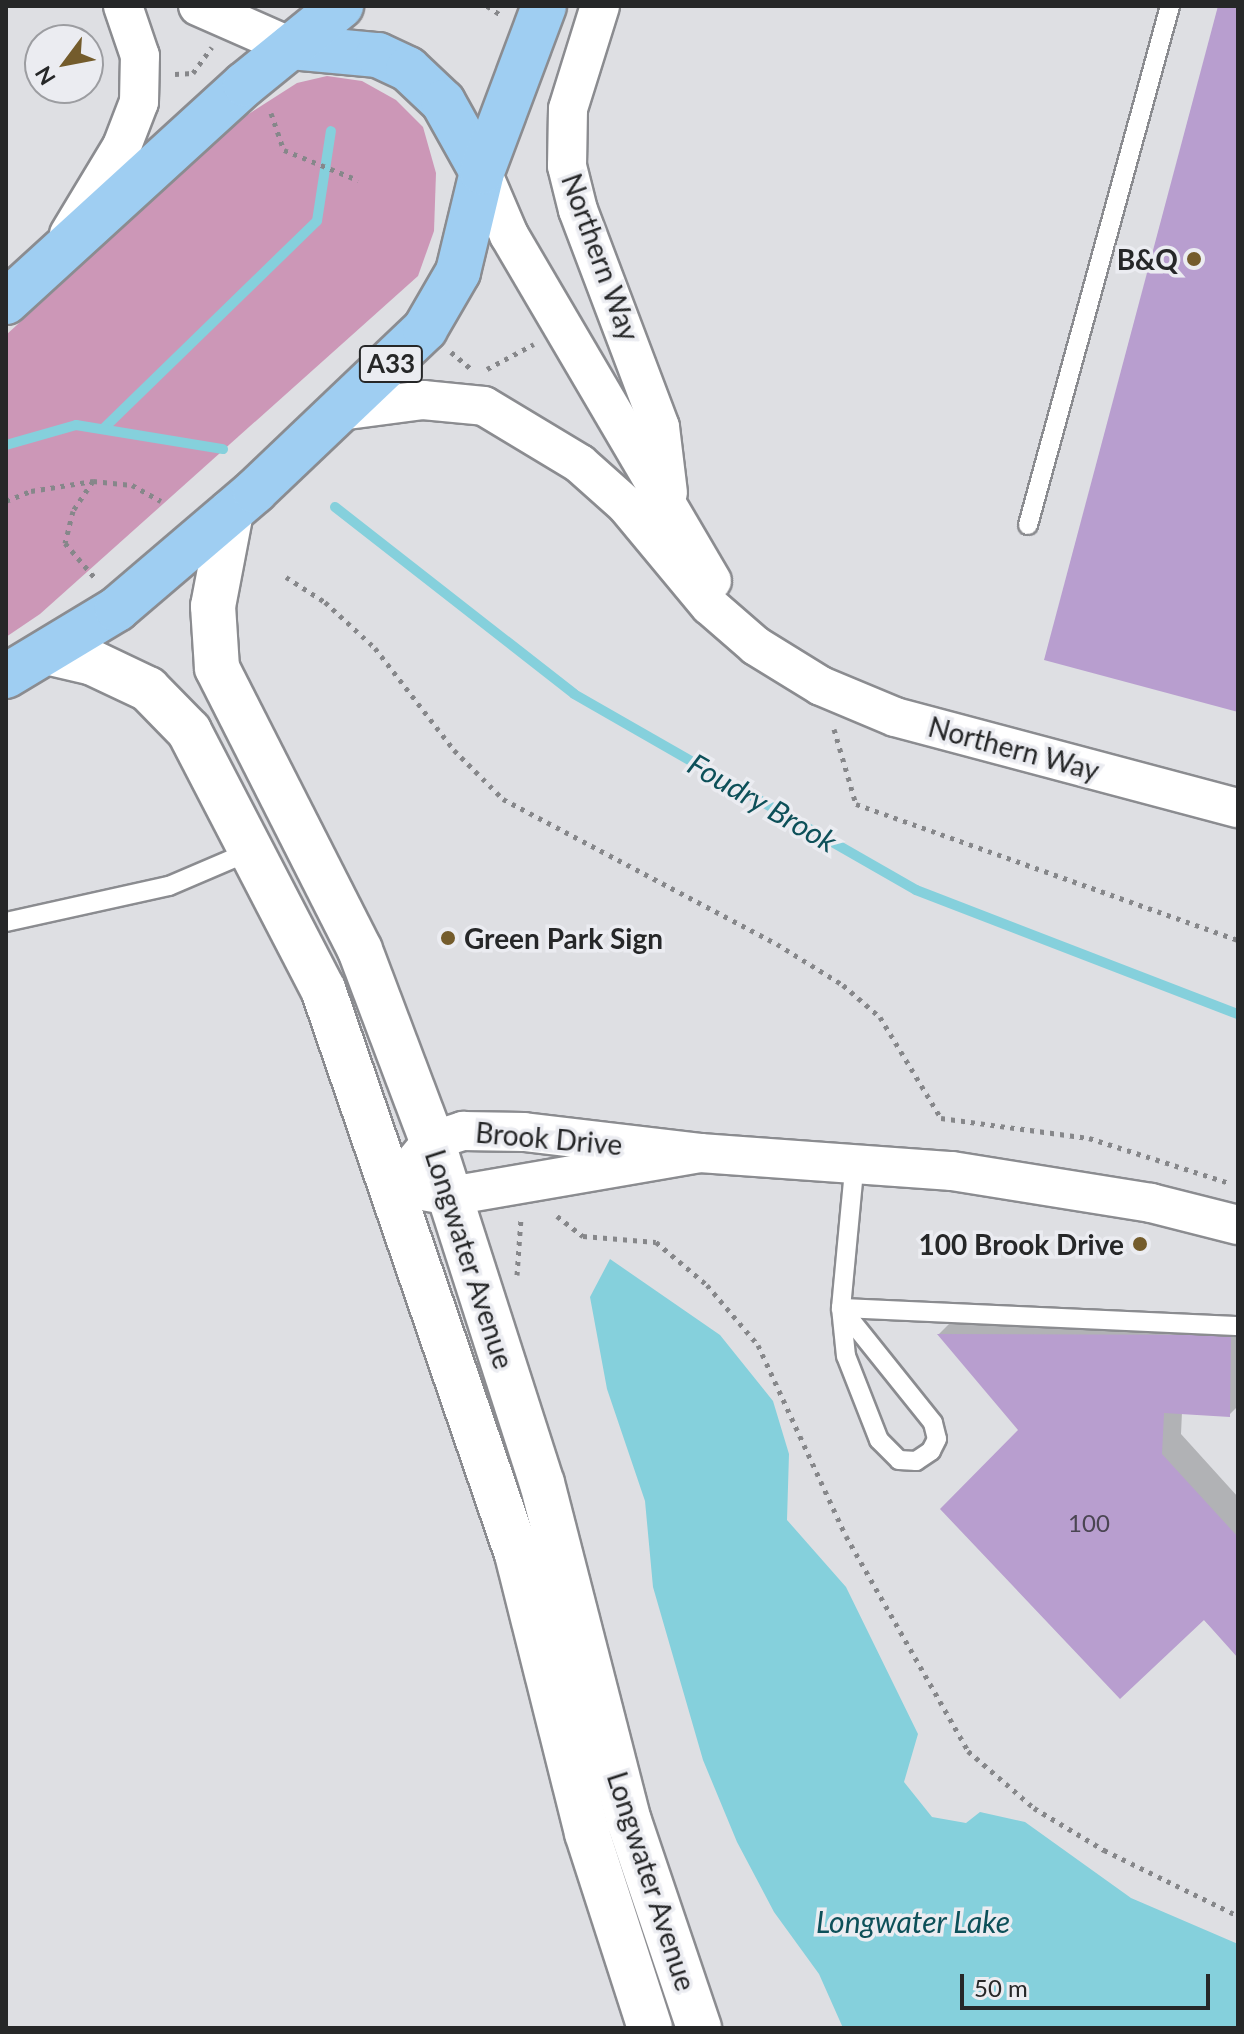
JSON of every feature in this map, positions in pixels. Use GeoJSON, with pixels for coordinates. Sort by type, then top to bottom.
{"type":"FeatureCollection","features":[{"type":"Feature","properties":{"kind":"highway"},"geometry":{"type":"LineString","coordinates":[[6,302],[341,6]]}},
{"type":"Feature","properties":{"kind":"highway","name":"A33"},"geometry":{"type":"LineString","coordinates":[[6,676],[51,653],[117,609],[231,512],[425,329],[447,298],[463,255],[482,172],[544,6]]}},
{"type":"Feature","properties":{"kind":"highway"},"geometry":{"type":"LineString","coordinates":[[291,47],[378,55],[408,69],[443,102],[482,172]]}},
{"type":"Feature","properties":{"kind":"street"},"geometry":{"type":"LineString","coordinates":[[50,264],[122,146],[139,102],[140,56],[123,6]]}},
{"type":"Feature","properties":{"kind":"street"},"geometry":{"type":"LineString","coordinates":[[198,6],[291,47]]}},
{"type":"Feature","properties":{"kind":"street","name":"Northern Way"},"geometry":{"type":"LineString","coordinates":[[600,6],[568,109],[567,166],[578,210],[660,427],[670,509]]}},
{"type":"Feature","properties":{"kind":"street","name":"Northern Way"},"geometry":{"type":"LineString","coordinates":[[482,172],[509,235],[670,509],[756,646]]}},
{"type":"Feature","properties":{"kind":"street","name":"Northern Way"},"geometry":{"type":"LineString","coordinates":[[340,411],[423,400],[469,401],[534,432],[626,505],[679,573],[756,646],[821,686],[895,717],[1238,808]]}},
{"type":"Feature","properties":{"kind":"street","name":"Longwater Avenue"},"geometry":{"type":"LineString","coordinates":[[231,512],[213,606],[217,668],[360,950],[432,1141],[542,1483],[629,1821],[699,2028]]}},
{"type":"Feature","properties":{"kind":"street","name":"Longwater Avenue"},"geometry":{"type":"LineString","coordinates":[[51,653],[131,680],[172,710],[205,758],[323,989],[395,1186],[517,1554],[587,1833],[650,2028]]}},
{"type":"Feature","properties":{"kind":"street","name":"Brook Drive"},"geometry":{"type":"LineString","coordinates":[[432,1141],[463,1131],[524,1132],[700,1153],[855,1161],[1151,1203],[1238,1225]]}},
{"type":"Feature","properties":{"kind":"street"},"geometry":{"type":"LineString","coordinates":[[395,1186],[432,1141]]}},
{"type":"Feature","properties":{"kind":"street","name":"Brook Drive"},"geometry":{"type":"LineString","coordinates":[[395,1186],[451,1196],[505,1184],[700,1153]]}},
{"type":"Feature","properties":{"kind":"lane"},"geometry":{"type":"LineString","coordinates":[[1028,525],[1170,6]]}},
{"type":"Feature","properties":{"kind":"lane"},"geometry":{"type":"LineString","coordinates":[[6,922],[169,886],[253,850]]}},
{"type":"Feature","properties":{"kind":"lane"},"geometry":{"type":"LineString","coordinates":[[841,1308],[933,1423],[937,1439],[931,1451],[916,1461],[899,1460],[879,1440],[860,1403],[846,1356],[841,1308],[855,1161]]}},
{"type":"Feature","properties":{"kind":"lane"},"geometry":{"type":"LineString","coordinates":[[841,1308],[1238,1326]]}},
{"type":"Feature","properties":{"kind":"path"},"geometry":{"type":"LineString","coordinates":[[162,74],[193,73],[209,53]]}},
{"type":"Feature","properties":{"kind":"path"},"geometry":{"type":"LineString","coordinates":[[269,107],[284,150],[358,180]]}},
{"type":"Feature","properties":{"kind":"path"},"geometry":{"type":"LineString","coordinates":[[91,572],[65,543],[73,511],[93,481]]}},
{"type":"Feature","properties":{"kind":"path"},"geometry":{"type":"LineString","coordinates":[[6,501],[31,491],[93,481],[132,485],[161,501]]}},
{"type":"Feature","properties":{"kind":"path"},"geometry":{"type":"LineString","coordinates":[[286,577],[325,602],[375,648],[454,750],[503,799],[777,944],[843,985],[880,1017],[941,1118],[1089,1138],[1238,1186]]}},
{"type":"Feature","properties":{"kind":"path"},"geometry":{"type":"LineString","coordinates":[[821,686],[856,804],[1238,940]]}},
{"type":"Feature","properties":{"kind":"path"},"geometry":{"type":"LineString","coordinates":[[505,1184],[521,1218],[533,1217]]}},
{"type":"Feature","properties":{"kind":"path"},"geometry":{"type":"LineString","coordinates":[[546,1216],[559,1216],[583,1236],[656,1242],[707,1285],[758,1345],[846,1536],[968,1751],[1034,1808],[1104,1850],[1238,1916]]}},
{"type":"Feature","properties":{"kind":"shaded area"},"geometry":{"type":"Polygon","coordinates":[[[327,76],[362,81],[396,100],[423,127],[436,173],[434,231],[418,276],[40,614],[6,637],[6,335],[244,117],[297,83],[327,76]]]}},
{"type":"Feature","properties":{"kind":"water","name":"Longwater Lake"},"geometry":{"type":"Polygon","coordinates":[[[610,1259],[720,1335],[773,1401],[789,1454],[787,1520],[846,1587],[918,1734],[904,1782],[932,1817],[966,1823],[980,1812],[1025,1822],[1131,1898],[1238,1944],[1238,2028],[843,2028],[819,1974],[774,1912],[737,1842],[703,1760],[653,1587],[645,1501],[607,1389],[590,1297],[610,1259]]]}},
{"type":"Feature","properties":{"kind":"building","name":"B&Q"},"geometry":{"type":"Polygon","coordinates":[[[1218,6],[1238,6],[1238,712],[1044,660],[1218,6]]]}},
{"type":"Feature","properties":{"kind":"building"},"geometry":{"type":"Polygon","coordinates":[[[937,1334],[1231,1335],[1230,1417],[1164,1413],[1162,1454],[1238,1537],[1238,1658],[1204,1620],[1120,1699],[940,1509],[1018,1430],[937,1334]]]}},
{"type":"Feature","properties":{"kind":"waterway"},"geometry":{"type":"LineString","coordinates":[[103,429],[317,221],[331,131]]}},
{"type":"Feature","properties":{"kind":"waterway","name":"Foudry Brook"},"geometry":{"type":"LineString","coordinates":[[6,445],[76,425],[223,449]]}},
{"type":"Feature","properties":{"kind":"waterway","name":"Foudry Brook"},"geometry":{"type":"LineString","coordinates":[[335,507],[574,694],[916,890],[1238,1014]]}},
{"type":"Feature","properties":{"kind":"place","name":"B&Q"},"geometry":{"type":"Point","coordinates":[1194,259]}},
{"type":"Feature","properties":{"kind":"place","name":"Green Park Sign"},"geometry":{"type":"Point","coordinates":[448,938]}},
{"type":"Feature","properties":{"kind":"place","name":"100 Brook Drive"},"geometry":{"type":"Point","coordinates":[1140,1244]}}]}
